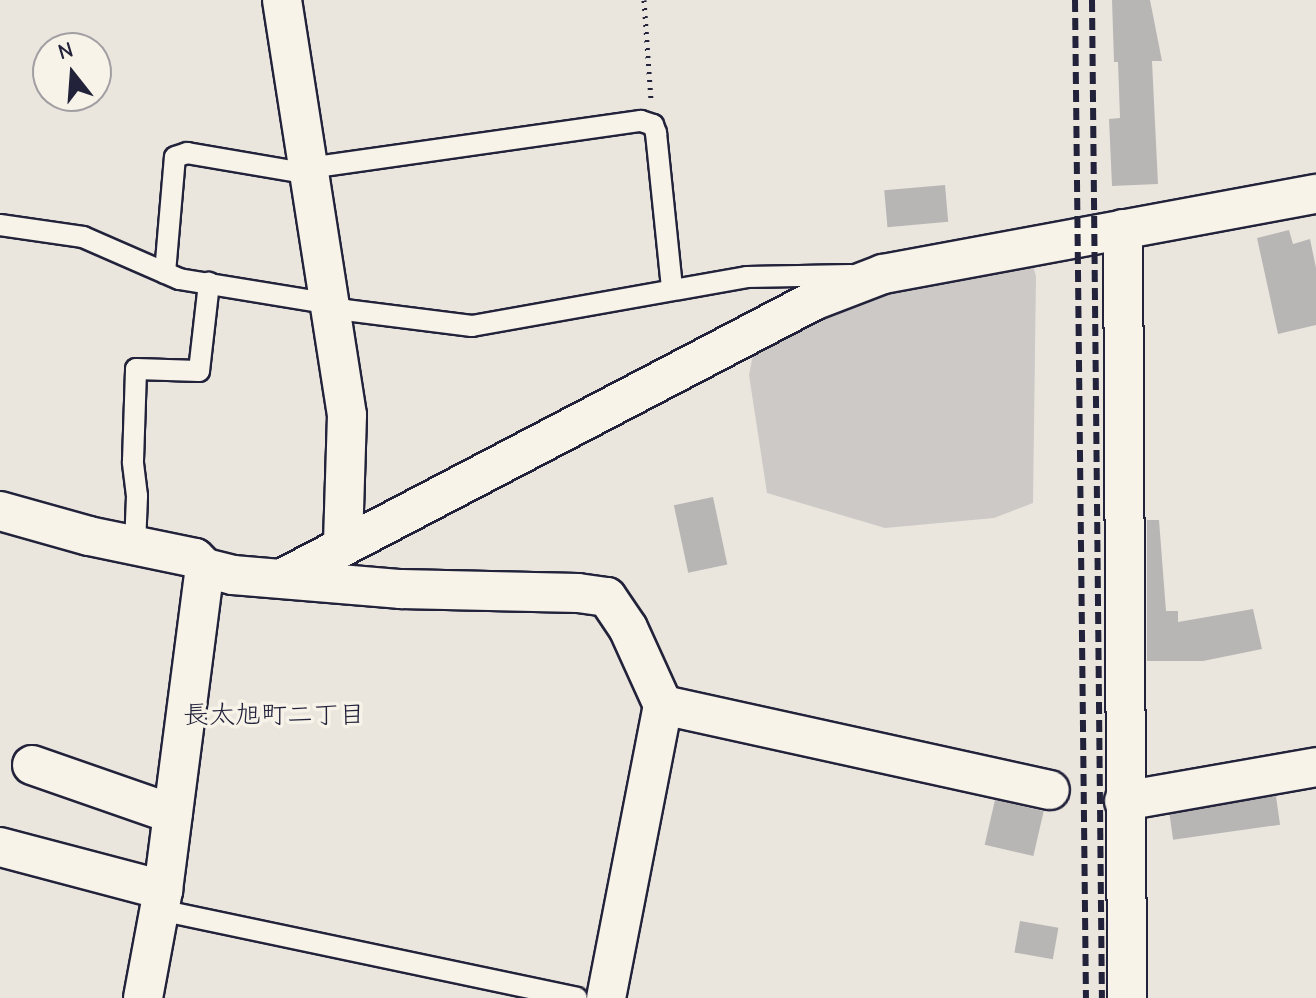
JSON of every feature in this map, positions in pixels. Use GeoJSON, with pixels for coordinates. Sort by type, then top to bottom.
{"type":"FeatureCollection","features":[{"type":"Feature","properties":{"kind":"street"},"geometry":{"type":"LineString","coordinates":[[282,0],[347,415],[343,545]]}},
{"type":"Feature","properties":{"kind":"street"},"geometry":{"type":"LineString","coordinates":[[283,578],[813,301],[883,274],[1316,194]]}},
{"type":"Feature","properties":{"kind":"street"},"geometry":{"type":"LineString","coordinates":[[1123,229],[1127,998]]}},
{"type":"Feature","properties":{"kind":"street"},"geometry":{"type":"LineString","coordinates":[[0,511],[195,558],[205,568],[387,589],[578,593],[607,597],[628,628],[663,705],[606,998]]}},
{"type":"Feature","properties":{"kind":"street"},"geometry":{"type":"LineString","coordinates":[[143,998],[161,900],[205,568]]}},
{"type":"Feature","properties":{"kind":"street"},"geometry":{"type":"LineString","coordinates":[[663,705],[1050,790]]}},
{"type":"Feature","properties":{"kind":"street"},"geometry":{"type":"LineString","coordinates":[[32,765],[173,814]]}},
{"type":"Feature","properties":{"kind":"street"},"geometry":{"type":"LineString","coordinates":[[1124,801],[1316,767]]}},
{"type":"Feature","properties":{"kind":"street"},"geometry":{"type":"LineString","coordinates":[[0,847],[161,900]]}},
{"type":"Feature","properties":{"kind":"lane"},"geometry":{"type":"LineString","coordinates":[[165,273],[175,157],[187,153],[310,171],[629,120],[653,125],[659,150],[672,289]]}},
{"type":"Feature","properties":{"kind":"lane"},"geometry":{"type":"LineString","coordinates":[[0,225],[83,237],[165,273],[209,283],[331,304],[345,310],[472,326],[747,277],[883,274]]}},
{"type":"Feature","properties":{"kind":"lane"},"geometry":{"type":"LineString","coordinates":[[135,546],[137,496],[133,461],[136,369],[199,371],[209,283]]}},
{"type":"Feature","properties":{"kind":"lane"},"geometry":{"type":"LineString","coordinates":[[161,900],[577,998]]}},
{"type":"Feature","properties":{"kind":"path"},"geometry":{"type":"LineString","coordinates":[[644,0],[653,125]]}},
{"type":"Feature","properties":{"kind":"shaded area"},"geometry":{"type":"Polygon","coordinates":[[[1030,256],[1036,276],[1033,503],[994,518],[885,528],[767,493],[749,375],[756,339],[805,310],[1030,256]]]}},
{"type":"Feature","properties":{"kind":"building"},"geometry":{"type":"Polygon","coordinates":[[[1112,0],[1150,0],[1162,61],[1152,61],[1158,184],[1112,186],[1109,119],[1120,118],[1112,0]]]}},
{"type":"Feature","properties":{"kind":"building"},"geometry":{"type":"Polygon","coordinates":[[[945,185],[948,222],[887,227],[884,190],[945,185]]]}},
{"type":"Feature","properties":{"kind":"building"},"geometry":{"type":"Polygon","coordinates":[[[1289,230],[1293,244],[1310,239],[1316,268],[1316,325],[1278,334],[1257,238],[1289,230]]]}},
{"type":"Feature","properties":{"kind":"building"},"geometry":{"type":"Polygon","coordinates":[[[713,497],[727,564],[688,573],[674,505],[713,497]]]}},
{"type":"Feature","properties":{"kind":"building"},"geometry":{"type":"Polygon","coordinates":[[[1147,520],[1159,520],[1166,611],[1178,611],[1178,622],[1253,609],[1262,649],[1203,661],[1147,661],[1147,520]]]}},
{"type":"Feature","properties":{"kind":"building"},"geometry":{"type":"Polygon","coordinates":[[[1276,796],[1280,825],[1173,840],[1169,811],[1276,796]]]}},
{"type":"Feature","properties":{"kind":"building"},"geometry":{"type":"Polygon","coordinates":[[[995,800],[1044,811],[1033,856],[985,845],[995,800]]]}},
{"type":"Feature","properties":{"kind":"building"},"geometry":{"type":"Polygon","coordinates":[[[1020,921],[1058,928],[1053,959],[1014,953],[1020,921]]]}},
{"type":"Feature","properties":{"kind":"railway"},"geometry":{"type":"LineString","coordinates":[[1075,0],[1086,998]]}},
{"type":"Feature","properties":{"kind":"railway"},"geometry":{"type":"LineString","coordinates":[[1092,0],[1102,998]]}},
{"type":"Feature","properties":{"kind":"district","name":"長太旭町二丁目"},"geometry":{"type":"Point","coordinates":[274,716]}}]}
